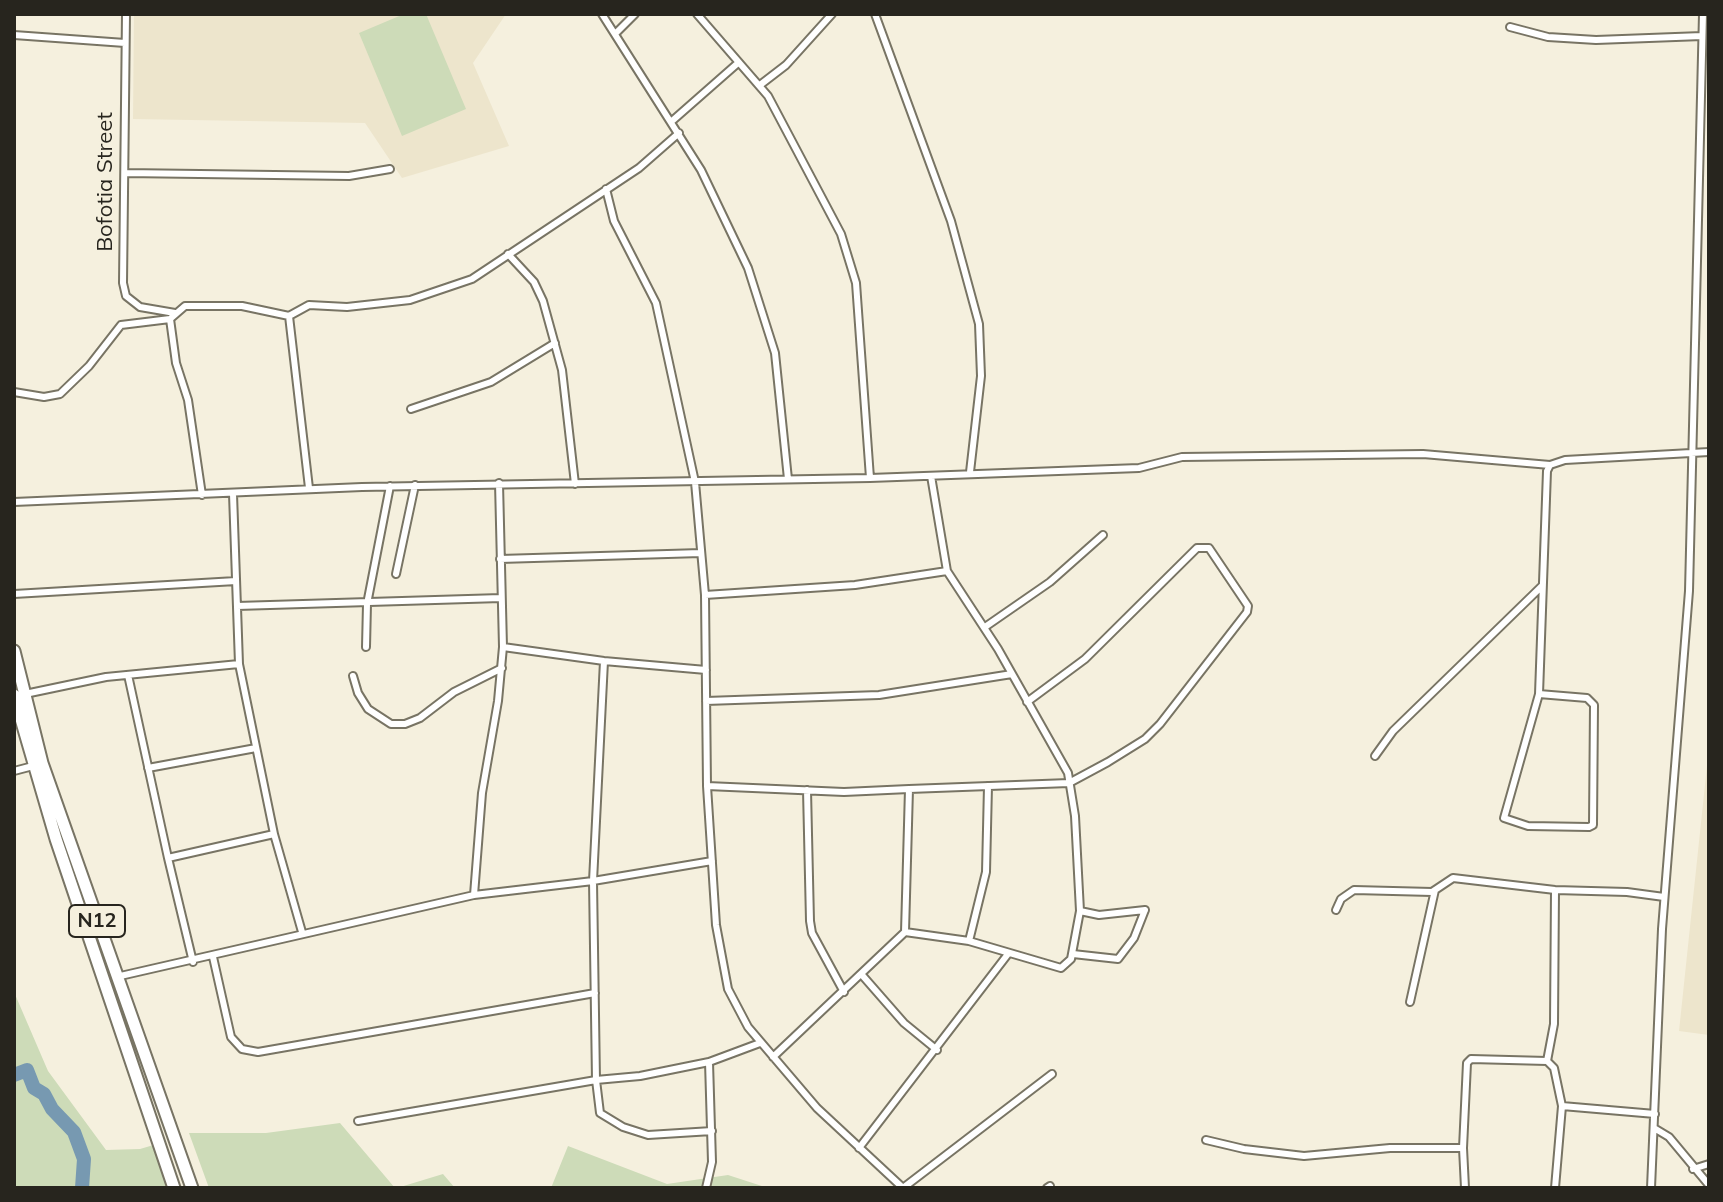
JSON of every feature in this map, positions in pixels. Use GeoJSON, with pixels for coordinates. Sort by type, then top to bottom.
{"type":"FeatureCollection","features":[{"type":"Feature","properties":{"kind":"highway","name":"N12"},"geometry":{"type":"LineString","coordinates":[[14,651],[33,766],[192,1188]]}},
{"type":"Feature","properties":{"kind":"highway","name":"N12"},"geometry":{"type":"LineString","coordinates":[[20,695],[174,1188]]}},
{"type":"Feature","properties":{"kind":"street","name":"Bofotia Street"},"geometry":{"type":"LineString","coordinates":[[126,14],[123,283],[126,296],[148,310],[175,313]]}},
{"type":"Feature","properties":{"kind":"street"},"geometry":{"type":"LineString","coordinates":[[602,14],[672,121],[731,228],[764,310],[775,353],[788,479]]}},
{"type":"Feature","properties":{"kind":"street"},"geometry":{"type":"LineString","coordinates":[[616,33],[635,14]]}},
{"type":"Feature","properties":{"kind":"street"},"geometry":{"type":"LineString","coordinates":[[697,14],[760,85],[822,195],[848,253],[856,283],[870,478]]}},
{"type":"Feature","properties":{"kind":"street"},"geometry":{"type":"LineString","coordinates":[[760,85],[786,65],[832,14]]}},
{"type":"Feature","properties":{"kind":"street"},"geometry":{"type":"LineString","coordinates":[[875,14],[951,221],[979,324],[981,376],[970,472]]}},
{"type":"Feature","properties":{"kind":"street"},"geometry":{"type":"LineString","coordinates":[[1651,1188],[1664,897],[1688,605],[1703,14]]}},
{"type":"Feature","properties":{"kind":"street"},"geometry":{"type":"LineString","coordinates":[[1510,27],[1548,37],[1596,40],[1702,36]]}},
{"type":"Feature","properties":{"kind":"street"},"geometry":{"type":"LineString","coordinates":[[14,35],[125,43]]}},
{"type":"Feature","properties":{"kind":"street"},"geometry":{"type":"LineString","coordinates":[[672,121],[738,63]]}},
{"type":"Feature","properties":{"kind":"street"},"geometry":{"type":"LineString","coordinates":[[14,392],[44,397],[60,394],[89,366],[121,325],[170,319],[185,306],[232,305],[289,316],[309,305],[347,307],[410,300],[472,279],[639,168],[679,133]]}},
{"type":"Feature","properties":{"kind":"street"},"geometry":{"type":"LineString","coordinates":[[125,173],[349,176],[390,169]]}},
{"type":"Feature","properties":{"kind":"street"},"geometry":{"type":"LineString","coordinates":[[606,189],[614,221],[656,303],[695,482],[705,595],[707,786],[721,961],[728,989],[760,1043],[817,1108],[903,1188],[1052,1074]]}},
{"type":"Feature","properties":{"kind":"street"},"geometry":{"type":"LineString","coordinates":[[508,254],[539,290],[555,343],[571,435],[575,484]]}},
{"type":"Feature","properties":{"kind":"street"},"geometry":{"type":"LineString","coordinates":[[289,316],[309,488]]}},
{"type":"Feature","properties":{"kind":"street"},"geometry":{"type":"LineString","coordinates":[[170,319],[176,363],[188,400],[202,495]]}},
{"type":"Feature","properties":{"kind":"street"},"geometry":{"type":"LineString","coordinates":[[411,409],[491,382],[555,343]]}},
{"type":"Feature","properties":{"kind":"street"},"geometry":{"type":"LineString","coordinates":[[14,502],[309,488],[870,478],[1139,468],[1182,457],[1423,454],[1550,465],[1565,460],[1709,452]]}},
{"type":"Feature","properties":{"kind":"street"},"geometry":{"type":"LineString","coordinates":[[1539,694],[1587,698],[1594,705],[1593,825],[1589,827],[1528,826],[1504,818],[1539,694],[1546,481],[1550,465]]}},
{"type":"Feature","properties":{"kind":"street"},"geometry":{"type":"LineString","coordinates":[[905,932],[969,941],[1056,968],[1068,964],[1073,954],[1080,911],[1076,828],[1066,769],[985,627],[947,571],[931,476]]}},
{"type":"Feature","properties":{"kind":"street"},"geometry":{"type":"LineString","coordinates":[[474,895],[482,793],[502,668],[499,483]]}},
{"type":"Feature","properties":{"kind":"street"},"geometry":{"type":"LineString","coordinates":[[396,574],[415,485]]}},
{"type":"Feature","properties":{"kind":"street"},"geometry":{"type":"LineString","coordinates":[[366,647],[367,604],[390,486]]}},
{"type":"Feature","properties":{"kind":"street"},"geometry":{"type":"LineString","coordinates":[[233,494],[239,664],[274,834],[302,932]]}},
{"type":"Feature","properties":{"kind":"street"},"geometry":{"type":"LineString","coordinates":[[985,627],[1050,582],[1103,535]]}},
{"type":"Feature","properties":{"kind":"street"},"geometry":{"type":"LineString","coordinates":[[707,786],[807,790],[1069,783],[1128,751],[1160,724],[1247,612],[1248,606],[1209,548],[1197,548],[1085,659],[1027,702]]}},
{"type":"Feature","properties":{"kind":"street"},"geometry":{"type":"LineString","coordinates":[[500,559],[701,553]]}},
{"type":"Feature","properties":{"kind":"street"},"geometry":{"type":"LineString","coordinates":[[705,595],[855,585],[947,571]]}},
{"type":"Feature","properties":{"kind":"street"},"geometry":{"type":"LineString","coordinates":[[14,594],[236,581]]}},
{"type":"Feature","properties":{"kind":"street"},"geometry":{"type":"LineString","coordinates":[[1375,756],[1393,731],[1542,586]]}},
{"type":"Feature","properties":{"kind":"street"},"geometry":{"type":"LineString","coordinates":[[237,606],[501,598]]}},
{"type":"Feature","properties":{"kind":"street"},"geometry":{"type":"LineString","coordinates":[[503,647],[604,661],[706,670]]}},
{"type":"Feature","properties":{"kind":"street"},"geometry":{"type":"LineString","coordinates":[[604,661],[593,881],[596,1080],[600,1113],[623,1127],[648,1135],[712,1131]]}},
{"type":"Feature","properties":{"kind":"street"},"geometry":{"type":"LineString","coordinates":[[20,695],[128,675],[239,664]]}},
{"type":"Feature","properties":{"kind":"street"},"geometry":{"type":"LineString","coordinates":[[353,676],[358,693],[368,709],[391,724],[405,724],[420,718],[454,692],[502,668]]}},
{"type":"Feature","properties":{"kind":"street"},"geometry":{"type":"LineString","coordinates":[[706,701],[879,695],[1012,674]]}},
{"type":"Feature","properties":{"kind":"street"},"geometry":{"type":"LineString","coordinates":[[128,675],[193,962]]}},
{"type":"Feature","properties":{"kind":"street"},"geometry":{"type":"LineString","coordinates":[[148,768],[256,748]]}},
{"type":"Feature","properties":{"kind":"street"},"geometry":{"type":"LineString","coordinates":[[14,771],[33,766]]}},
{"type":"Feature","properties":{"kind":"street"},"geometry":{"type":"LineString","coordinates":[[969,941],[986,872],[988,786]]}},
{"type":"Feature","properties":{"kind":"street"},"geometry":{"type":"LineString","coordinates":[[773,1057],[905,932],[909,789]]}},
{"type":"Feature","properties":{"kind":"street"},"geometry":{"type":"LineString","coordinates":[[807,790],[812,933],[844,992]]}},
{"type":"Feature","properties":{"kind":"street"},"geometry":{"type":"LineString","coordinates":[[168,858],[274,834]]}},
{"type":"Feature","properties":{"kind":"street"},"geometry":{"type":"LineString","coordinates":[[111,979],[193,962],[302,932],[474,895],[593,881],[712,861]]}},
{"type":"Feature","properties":{"kind":"street"},"geometry":{"type":"LineString","coordinates":[[1336,910],[1346,895],[1364,888],[1435,890],[1453,878],[1555,890],[1627,892],[1664,897]]}},
{"type":"Feature","properties":{"kind":"street"},"geometry":{"type":"LineString","coordinates":[[1410,1002],[1435,890]]}},
{"type":"Feature","properties":{"kind":"street"},"geometry":{"type":"LineString","coordinates":[[1547,1061],[1554,1024],[1555,890]]}},
{"type":"Feature","properties":{"kind":"street"},"geometry":{"type":"LineString","coordinates":[[1073,954],[1118,959],[1134,938],[1145,910],[1099,915],[1080,911]]}},
{"type":"Feature","properties":{"kind":"street"},"geometry":{"type":"LineString","coordinates":[[859,1148],[1008,954]]}},
{"type":"Feature","properties":{"kind":"street"},"geometry":{"type":"LineString","coordinates":[[213,957],[231,1037],[242,1049],[258,1052],[595,993]]}},
{"type":"Feature","properties":{"kind":"street"},"geometry":{"type":"LineString","coordinates":[[862,975],[904,1023],[937,1050]]}},
{"type":"Feature","properties":{"kind":"street"},"geometry":{"type":"LineString","coordinates":[[358,1121],[596,1080],[640,1076],[709,1062],[760,1043]]}},
{"type":"Feature","properties":{"kind":"street"},"geometry":{"type":"LineString","coordinates":[[1465,1188],[1463,1148],[1467,1063],[1471,1059],[1547,1061],[1554,1068],[1562,1106],[1555,1188]]}},
{"type":"Feature","properties":{"kind":"street"},"geometry":{"type":"LineString","coordinates":[[706,1188],[712,1162],[709,1062]]}},
{"type":"Feature","properties":{"kind":"street"},"geometry":{"type":"LineString","coordinates":[[1562,1106],[1655,1114]]}},
{"type":"Feature","properties":{"kind":"street"},"geometry":{"type":"LineString","coordinates":[[1654,1128],[1669,1137],[1709,1185]]}},
{"type":"Feature","properties":{"kind":"street"},"geometry":{"type":"LineString","coordinates":[[1206,1140],[1244,1149],[1304,1156],[1390,1148],[1463,1148]]}},
{"type":"Feature","properties":{"kind":"street"},"geometry":{"type":"LineString","coordinates":[[1693,1169],[1709,1164]]}},
{"type":"Feature","properties":{"kind":"shaded area"},"geometry":{"type":"Polygon","coordinates":[[[134,14],[506,14],[473,63],[509,146],[402,178],[365,123],[133,119],[134,14]]]}},
{"type":"Feature","properties":{"kind":"shaded area"},"geometry":{"type":"Polygon","coordinates":[[[1709,747],[1709,1035],[1679,1031],[1709,747]]]}},
{"type":"Feature","properties":{"kind":"green space"},"geometry":{"type":"Polygon","coordinates":[[[404,14],[426,14],[466,109],[402,136],[359,33],[404,14]]]}},
{"type":"Feature","properties":{"kind":"green space"},"geometry":{"type":"Polygon","coordinates":[[[14,992],[48,1071],[106,1150],[140,1149],[157,1144],[171,1188],[14,1188],[14,992]]]}},
{"type":"Feature","properties":{"kind":"green space"},"geometry":{"type":"Polygon","coordinates":[[[340,1123],[395,1188],[209,1188],[189,1133],[266,1133],[340,1123]]]}},
{"type":"Feature","properties":{"kind":"green space"},"geometry":{"type":"Polygon","coordinates":[[[568,1146],[667,1184],[728,1175],[768,1188],[551,1188],[568,1146]]]}},
{"type":"Feature","properties":{"kind":"green space"},"geometry":{"type":"Polygon","coordinates":[[[443,1174],[455,1188],[397,1188],[443,1174]]]}},
{"type":"Feature","properties":{"kind":"waterway"},"geometry":{"type":"LineString","coordinates":[[14,1075],[27,1070],[34,1088],[44,1094],[52,1109],[74,1132],[84,1159],[82,1188]]}}]}
